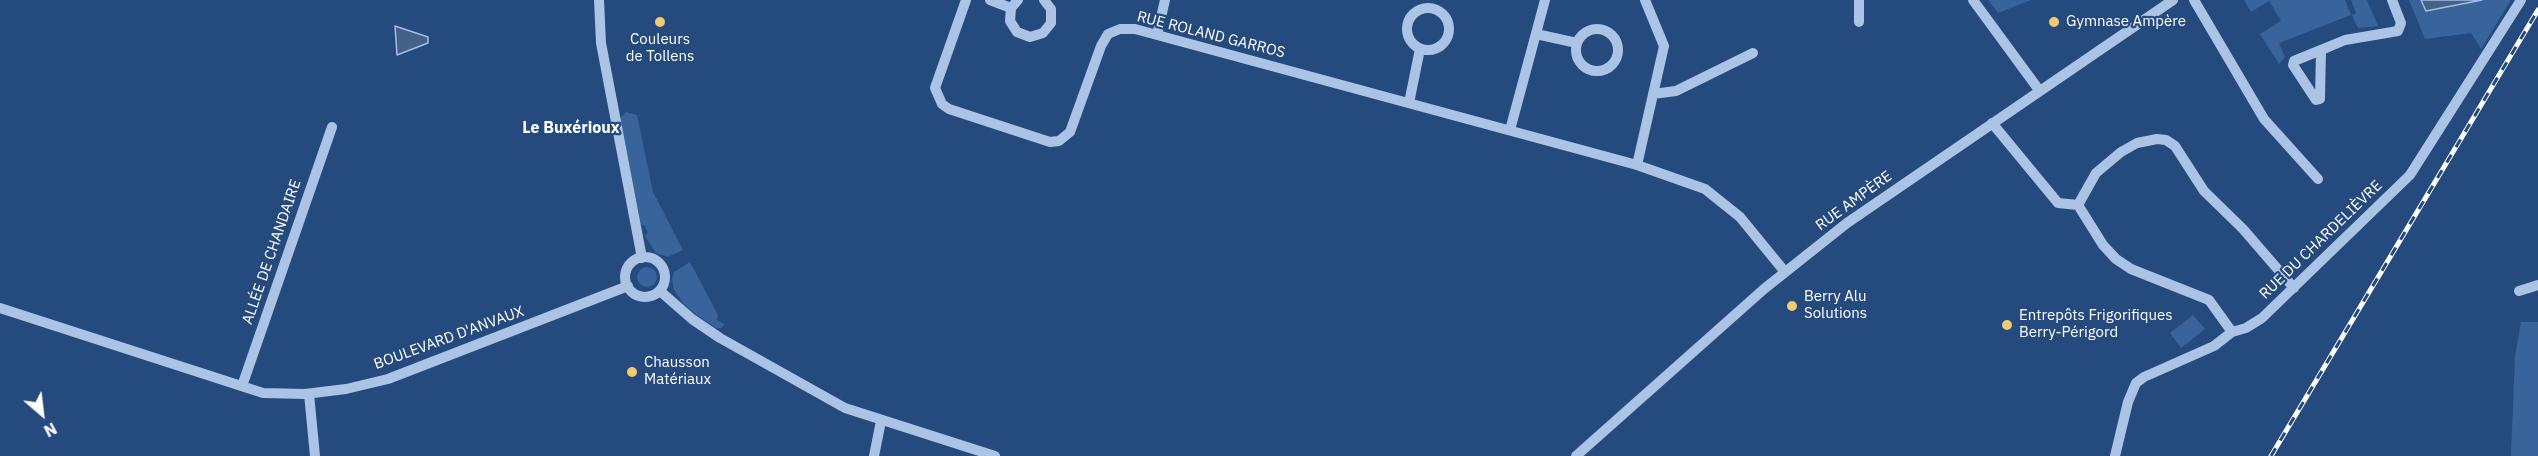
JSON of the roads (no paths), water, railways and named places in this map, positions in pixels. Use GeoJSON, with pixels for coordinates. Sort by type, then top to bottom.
{"type":"FeatureCollection","features":[{"type":"Feature","properties":{"kind":"street"},"geometry":{"type":"LineString","coordinates":[[599,0],[601,43],[642,258]]}},
{"type":"Feature","properties":{"kind":"street","name":"RUE ROLAND GARROS"},"geometry":{"type":"LineString","coordinates":[[966,0],[935,88],[938,97],[949,109],[1050,142],[1066,137],[1070,132],[1101,46],[1108,34],[1120,28],[1135,29],[1637,165],[1705,189],[1740,217],[1785,272]]}},
{"type":"Feature","properties":{"kind":"street"},"geometry":{"type":"LineString","coordinates":[[990,0],[1014,4],[1010,21],[1017,32],[1030,37],[1038,36],[1048,29],[1052,17],[1051,9],[1044,0]]}},
{"type":"Feature","properties":{"kind":"street"},"geometry":{"type":"LineString","coordinates":[[1157,35],[1165,0]]}},
{"type":"Feature","properties":{"kind":"street"},"geometry":{"type":"LineString","coordinates":[[1510,130],[1545,0]]}},
{"type":"Feature","properties":{"kind":"street"},"geometry":{"type":"LineString","coordinates":[[1637,165],[1664,46],[1645,0]]}},
{"type":"Feature","properties":{"kind":"street"},"geometry":{"type":"LineString","coordinates":[[1859,0],[1859,22]]}},
{"type":"Feature","properties":{"kind":"street"},"geometry":{"type":"LineString","coordinates":[[1974,0],[2039,90]]}},
{"type":"Feature","properties":{"kind":"street","name":"RUE AMPÈRE"},"geometry":{"type":"LineString","coordinates":[[1576,456],[1785,272],[1847,223],[2173,0]]}},
{"type":"Feature","properties":{"kind":"street"},"geometry":{"type":"LineString","coordinates":[[2194,0],[2264,119],[2318,179]]}},
{"type":"Feature","properties":{"kind":"street"},"geometry":{"type":"LineString","coordinates":[[2321,50],[2345,40],[2398,31],[2401,23],[2392,0]]}},
{"type":"Feature","properties":{"kind":"street","name":"RUE DU CHARDELIÈVRE"},"geometry":{"type":"LineString","coordinates":[[2115,456],[2128,402],[2136,383],[2144,377],[2214,346],[2232,332],[2253,324],[2294,288],[2415,168],[2521,0]]}},
{"type":"Feature","properties":{"kind":"street"},"geometry":{"type":"LineString","coordinates":[[1536,34],[1577,43]]}},
{"type":"Feature","properties":{"kind":"street"},"geometry":{"type":"LineString","coordinates":[[1409,103],[1420,49]]}},
{"type":"Feature","properties":{"kind":"street"},"geometry":{"type":"LineString","coordinates":[[1653,94],[1676,91],[1753,53]]}},
{"type":"Feature","properties":{"kind":"street"},"geometry":{"type":"LineString","coordinates":[[1992,123],[2058,203],[2078,205]]}},
{"type":"Feature","properties":{"kind":"street","name":"ALLÉE DE CHANDAIRE"},"geometry":{"type":"LineString","coordinates":[[242,386],[332,127]]}},
{"type":"Feature","properties":{"kind":"street"},"geometry":{"type":"LineString","coordinates":[[2078,205],[2096,173],[2106,162],[2138,143],[2157,139],[2166,140],[2175,146],[2204,192],[2243,229],[2294,288]]}},
{"type":"Feature","properties":{"kind":"street"},"geometry":{"type":"LineString","coordinates":[[2078,205],[2103,245],[2116,259],[2131,269],[2209,300],[2232,332]]}},
{"type":"Feature","properties":{"kind":"street"},"geometry":{"type":"LineString","coordinates":[[642,258],[654,260],[663,268],[665,280],[660,291],[655,295],[643,297],[631,291],[628,286],[626,280],[628,268],[642,258]]}},
{"type":"Feature","properties":{"kind":"street"},"geometry":{"type":"LineString","coordinates":[[2519,291],[2538,285]]}},
{"type":"Feature","properties":{"kind":"street","name":"BOULEVARD D'ANVAUX"},"geometry":{"type":"LineString","coordinates":[[0,308],[263,393],[309,394],[346,389],[388,379],[628,286]]}},
{"type":"Feature","properties":{"kind":"street"},"geometry":{"type":"LineString","coordinates":[[660,291],[692,319],[720,338],[845,408],[995,456]]}},
{"type":"Feature","properties":{"kind":"street"},"geometry":{"type":"LineString","coordinates":[[309,394],[315,456]]}},
{"type":"Feature","properties":{"kind":"street"},"geometry":{"type":"LineString","coordinates":[[874,456],[881,421]]}},
{"type":"Feature","properties":{"kind":"railway"},"geometry":{"type":"LineString","coordinates":[[2271,456],[2538,10]]}},
{"type":"Feature","properties":{"kind":"place","name":"Couleurs de Tollens"},"geometry":{"type":"Point","coordinates":[660,22]}},
{"type":"Feature","properties":{"kind":"place","name":"Gymnase Ampère"},"geometry":{"type":"Point","coordinates":[2054,22]}},
{"type":"Feature","properties":{"kind":"place","name":"Berry Alu Solutions"},"geometry":{"type":"Point","coordinates":[1792,306]}},
{"type":"Feature","properties":{"kind":"place","name":"Entrepôts Frigorifiques Berry-Périgord"},"geometry":{"type":"Point","coordinates":[2007,325]}},
{"type":"Feature","properties":{"kind":"place","name":"Chausson Matériaux"},"geometry":{"type":"Point","coordinates":[632,372]}},
{"type":"Feature","properties":{"kind":"district","name":"Le Buxérioux"},"geometry":{"type":"Point","coordinates":[571,128]}}]}
